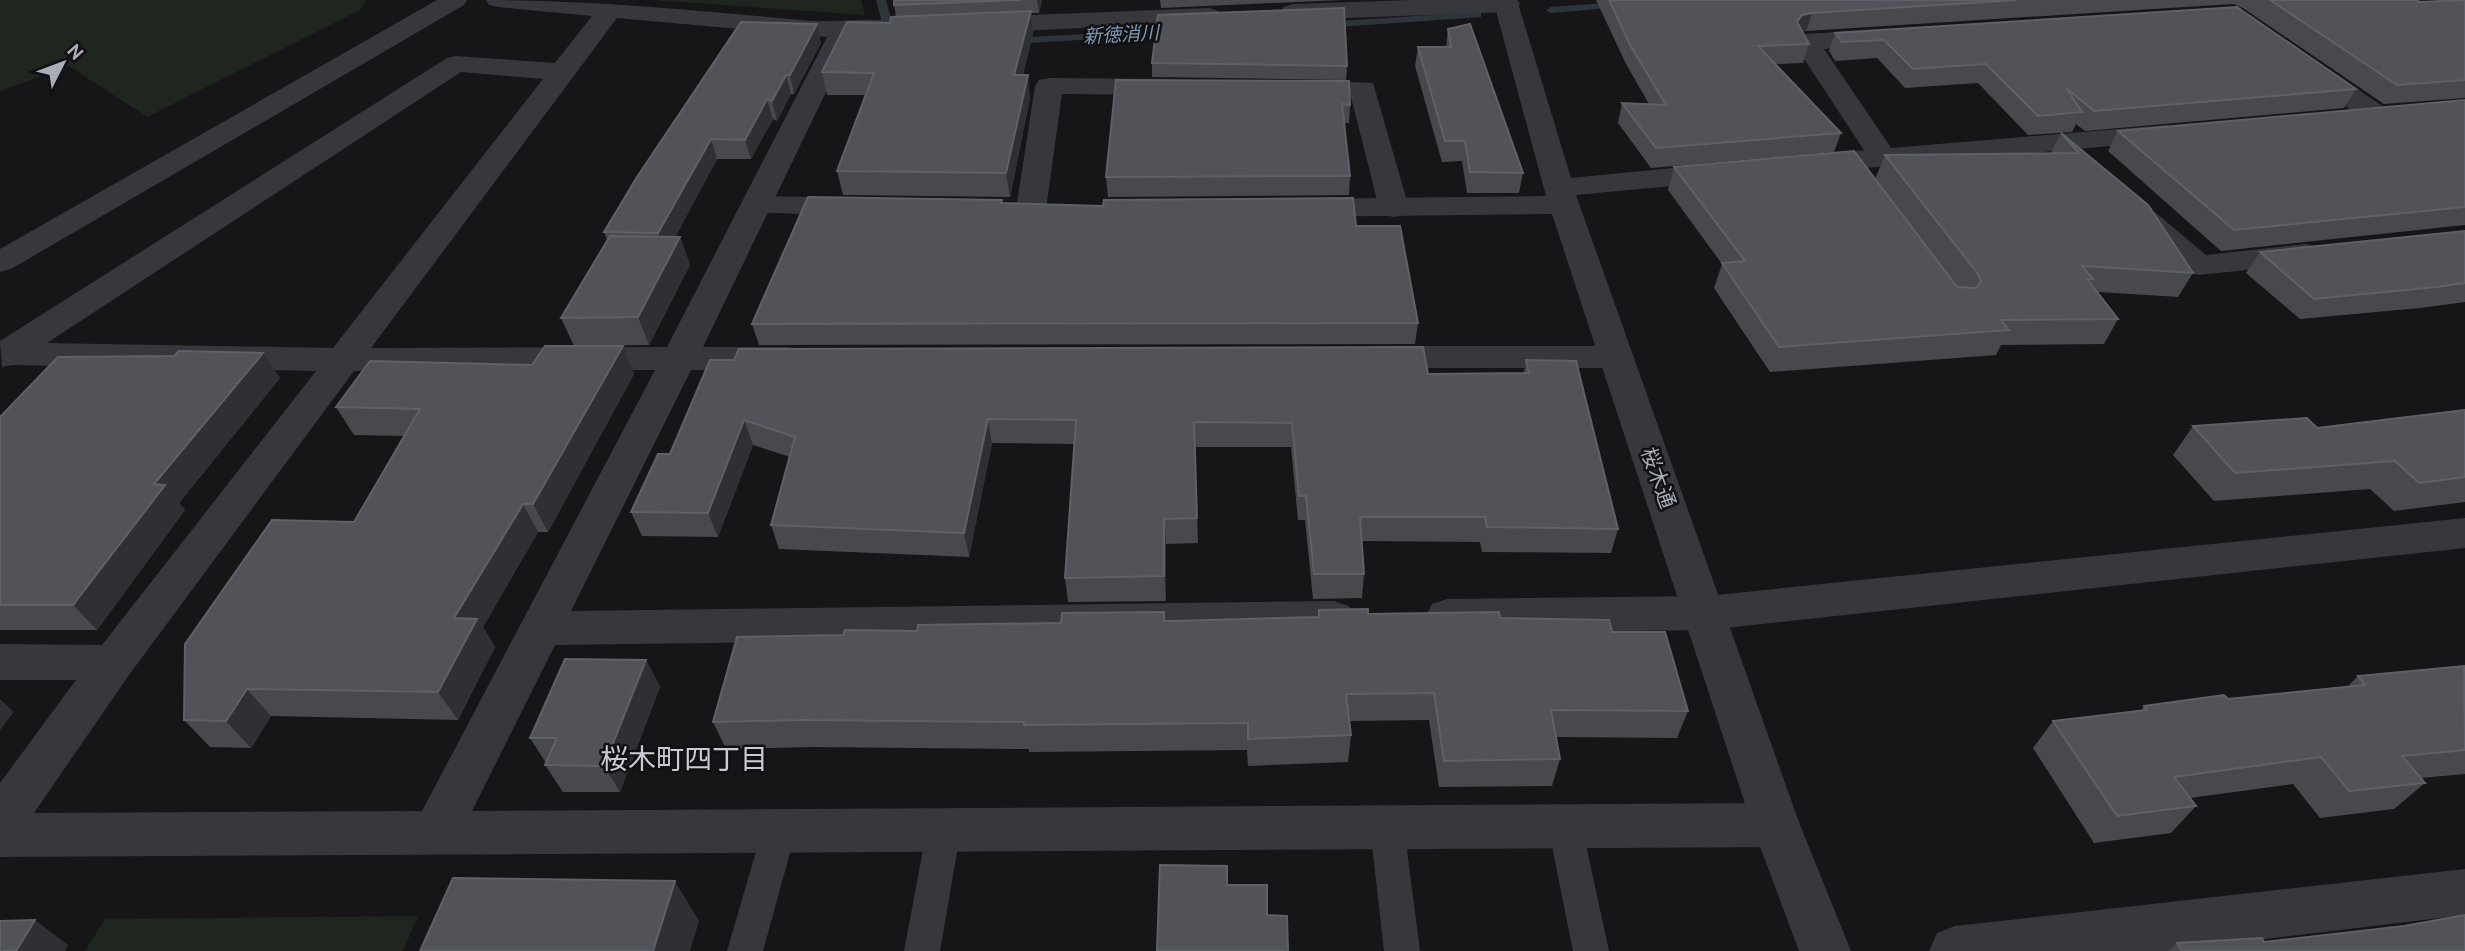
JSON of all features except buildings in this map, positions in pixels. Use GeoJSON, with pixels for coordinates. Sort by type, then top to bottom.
{"type":"FeatureCollection","features":[{"type":"Feature","properties":{"kind":"street"},"geometry":{"type":"LineString","coordinates":[[0,262],[455,0]]}},
{"type":"Feature","properties":{"kind":"street"},"geometry":{"type":"LineString","coordinates":[[498,0],[857,29],[914,27]]}},
{"type":"Feature","properties":{"kind":"street"},"geometry":{"type":"LineString","coordinates":[[1270,13],[1506,2]]}},
{"type":"Feature","properties":{"kind":"street","name":"桜木通"},"geometry":{"type":"LineString","coordinates":[[1506,2],[1562,197],[1706,613],[1776,825],[1825,951]]}},
{"type":"Feature","properties":{"kind":"street"},"geometry":{"type":"LineString","coordinates":[[0,822],[113,663],[610,10]]}},
{"type":"Feature","properties":{"kind":"street"},"geometry":{"type":"LineString","coordinates":[[949,26],[1228,15]]}},
{"type":"Feature","properties":{"kind":"street"},"geometry":{"type":"LineString","coordinates":[[436,833],[758,205],[857,29]]}},
{"type":"Feature","properties":{"kind":"street"},"geometry":{"type":"LineString","coordinates":[[1883,158],[1806,43],[1916,35]]}},
{"type":"Feature","properties":{"kind":"street"},"geometry":{"type":"LineString","coordinates":[[2288,53],[2390,115],[2339,119]]}},
{"type":"Feature","properties":{"kind":"street"},"geometry":{"type":"LineString","coordinates":[[1,355],[456,64],[563,72]]}},
{"type":"Feature","properties":{"kind":"street"},"geometry":{"type":"LineString","coordinates":[[1031,209],[1049,86],[1199,88]]}},
{"type":"Feature","properties":{"kind":"street"},"geometry":{"type":"LineString","coordinates":[[1267,88],[1363,89],[1394,208]]}},
{"type":"Feature","properties":{"kind":"street"},"geometry":{"type":"LineString","coordinates":[[1268,209],[1394,208],[1562,197],[1765,168],[1856,172],[1883,158],[2193,132]]}},
{"type":"Feature","properties":{"kind":"street"},"geometry":{"type":"LineString","coordinates":[[2056,144],[2199,265],[2332,251]]}},
{"type":"Feature","properties":{"kind":"street"},"geometry":{"type":"LineString","coordinates":[[758,205],[881,207]]}},
{"type":"Feature","properties":{"kind":"street"},"geometry":{"type":"LineString","coordinates":[[1,355],[342,360],[819,358]]}},
{"type":"Feature","properties":{"kind":"street"},"geometry":{"type":"LineString","coordinates":[[1336,357],[1616,357]]}},
{"type":"Feature","properties":{"kind":"street"},"geometry":{"type":"LineString","coordinates":[[1415,617],[1706,613],[2465,533]]}},
{"type":"Feature","properties":{"kind":"street"},"geometry":{"type":"LineString","coordinates":[[542,628],[1374,617]]}},
{"type":"Feature","properties":{"kind":"street"},"geometry":{"type":"LineString","coordinates":[[0,662],[113,663]]}},
{"type":"Feature","properties":{"kind":"street"},"geometry":{"type":"LineString","coordinates":[[0,835],[1776,825]]}},
{"type":"Feature","properties":{"kind":"street"},"geometry":{"type":"LineString","coordinates":[[1955,951],[2465,892]]}},
{"type":"Feature","properties":{"kind":"lane"},"geometry":{"type":"LineString","coordinates":[[1565,826],[1591,951]]}},
{"type":"Feature","properties":{"kind":"lane"},"geometry":{"type":"LineString","coordinates":[[1387,827],[1402,951]]}},
{"type":"Feature","properties":{"kind":"lane"},"geometry":{"type":"LineString","coordinates":[[922,951],[944,829]]}},
{"type":"Feature","properties":{"kind":"lane"},"geometry":{"type":"LineString","coordinates":[[745,951],[779,831]]}},
{"type":"Feature","properties":{"kind":"shaded area"},"geometry":{"type":"Polygon","coordinates":[[[0,0],[366,0],[360,10],[147,117],[69,66],[0,91],[0,0]]]}},
{"type":"Feature","properties":{"kind":"shaded area"},"geometry":{"type":"Polygon","coordinates":[[[653,0],[861,0],[865,15],[653,0]]]}},
{"type":"Feature","properties":{"kind":"shaded area"},"geometry":{"type":"Polygon","coordinates":[[[418,916],[403,951],[85,951],[105,919],[418,916]]]}},
{"type":"Feature","properties":{"kind":"waterway","name":"新徳消川"},"geometry":{"type":"LineString","coordinates":[[881,0],[891,37]]}},
{"type":"Feature","properties":{"kind":"waterway","name":"新徳消川"},"geometry":{"type":"LineString","coordinates":[[1551,10],[1618,5]]}},
{"type":"Feature","properties":{"kind":"waterway","name":"新徳消川"},"geometry":{"type":"LineString","coordinates":[[1324,25],[1477,15]]}},
{"type":"Feature","properties":{"kind":"waterway","name":"新徳消川"},"geometry":{"type":"LineString","coordinates":[[1013,41],[1176,32]]}},
{"type":"Feature","properties":{"kind":"district","name":"桜木町四丁目"},"geometry":{"type":"Point","coordinates":[684,759]}}]}
